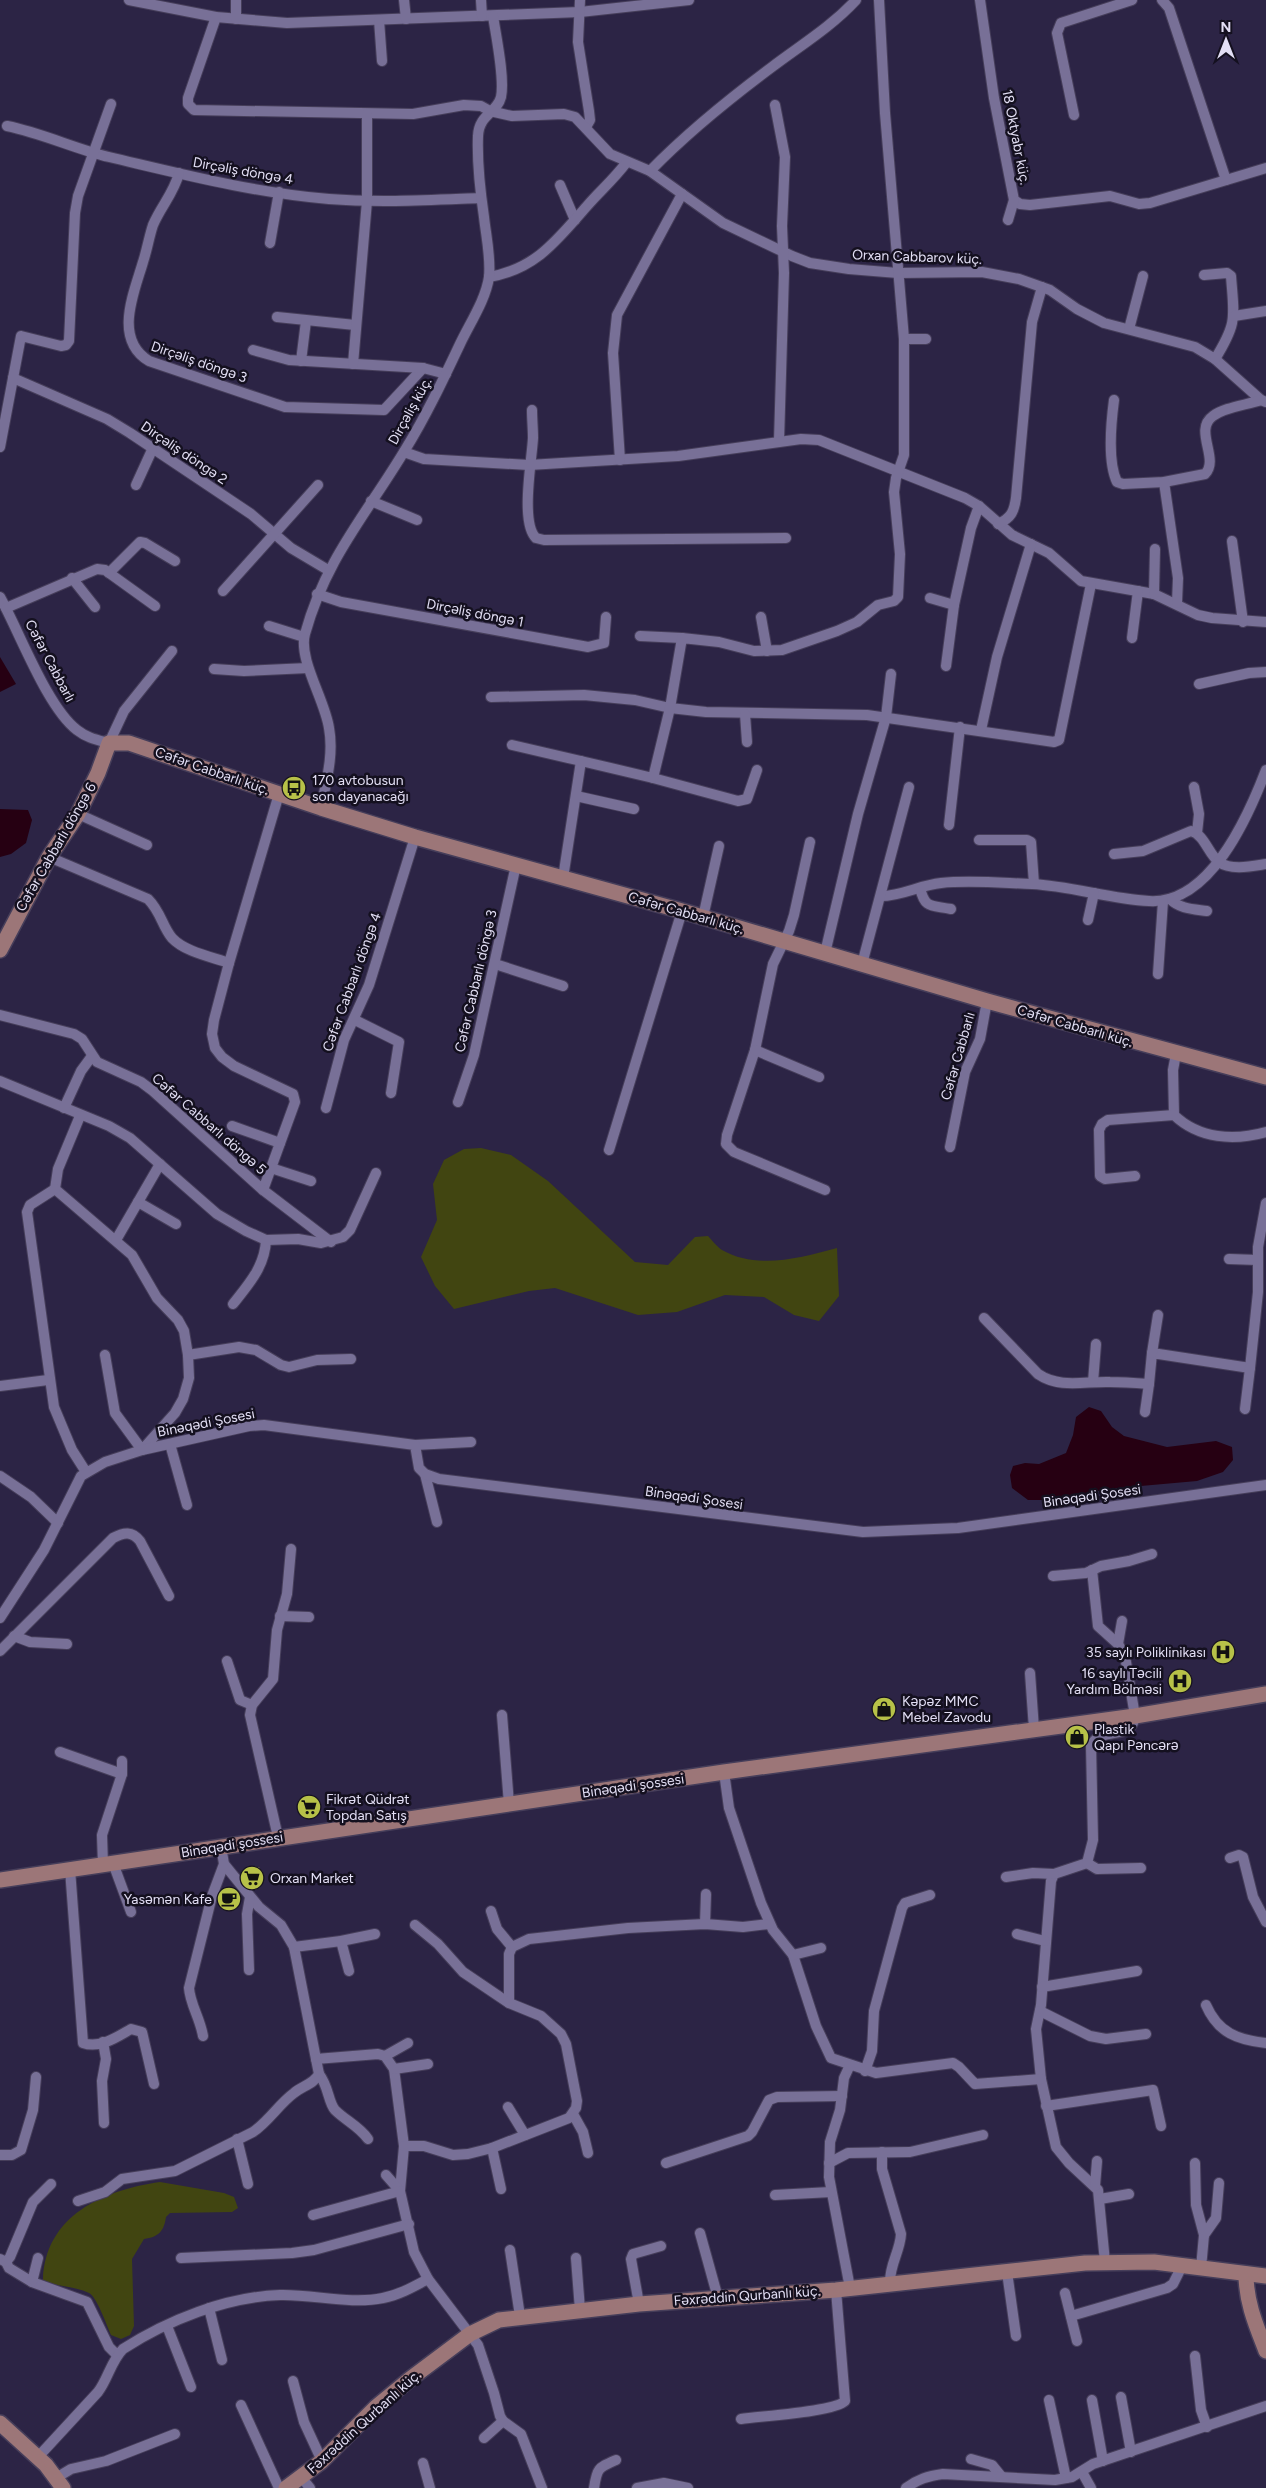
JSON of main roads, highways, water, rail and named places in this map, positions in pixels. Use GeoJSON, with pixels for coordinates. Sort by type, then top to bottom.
{"type":"FeatureCollection","features":[{"type":"Feature","properties":{"kind":"place","name":"170 avtobusun son dayanacağı"},"geometry":{"type":"Point","coordinates":[294,788]}},
{"type":"Feature","properties":{"kind":"place","name":"35 saylı Poliklinikası"},"geometry":{"type":"Point","coordinates":[1223,1652]}},
{"type":"Feature","properties":{"kind":"place","name":"16 saylı Təcili Yardım Bölməsi"},"geometry":{"type":"Point","coordinates":[1180,1681]}},
{"type":"Feature","properties":{"kind":"place","name":"Kəpəz MMC Mebel Zavodu"},"geometry":{"type":"Point","coordinates":[884,1709]}},
{"type":"Feature","properties":{"kind":"place","name":"Plastik Qapı Pəncərə"},"geometry":{"type":"Point","coordinates":[1077,1737]}},
{"type":"Feature","properties":{"kind":"place","name":"Fikrət Qüdrət Topdan Satış"},"geometry":{"type":"Point","coordinates":[309,1807]}},
{"type":"Feature","properties":{"kind":"place","name":"Orxan Market"},"geometry":{"type":"Point","coordinates":[252,1878]}},
{"type":"Feature","properties":{"kind":"place","name":"Yasəmən Kafe"},"geometry":{"type":"Point","coordinates":[229,1899]}}]}
